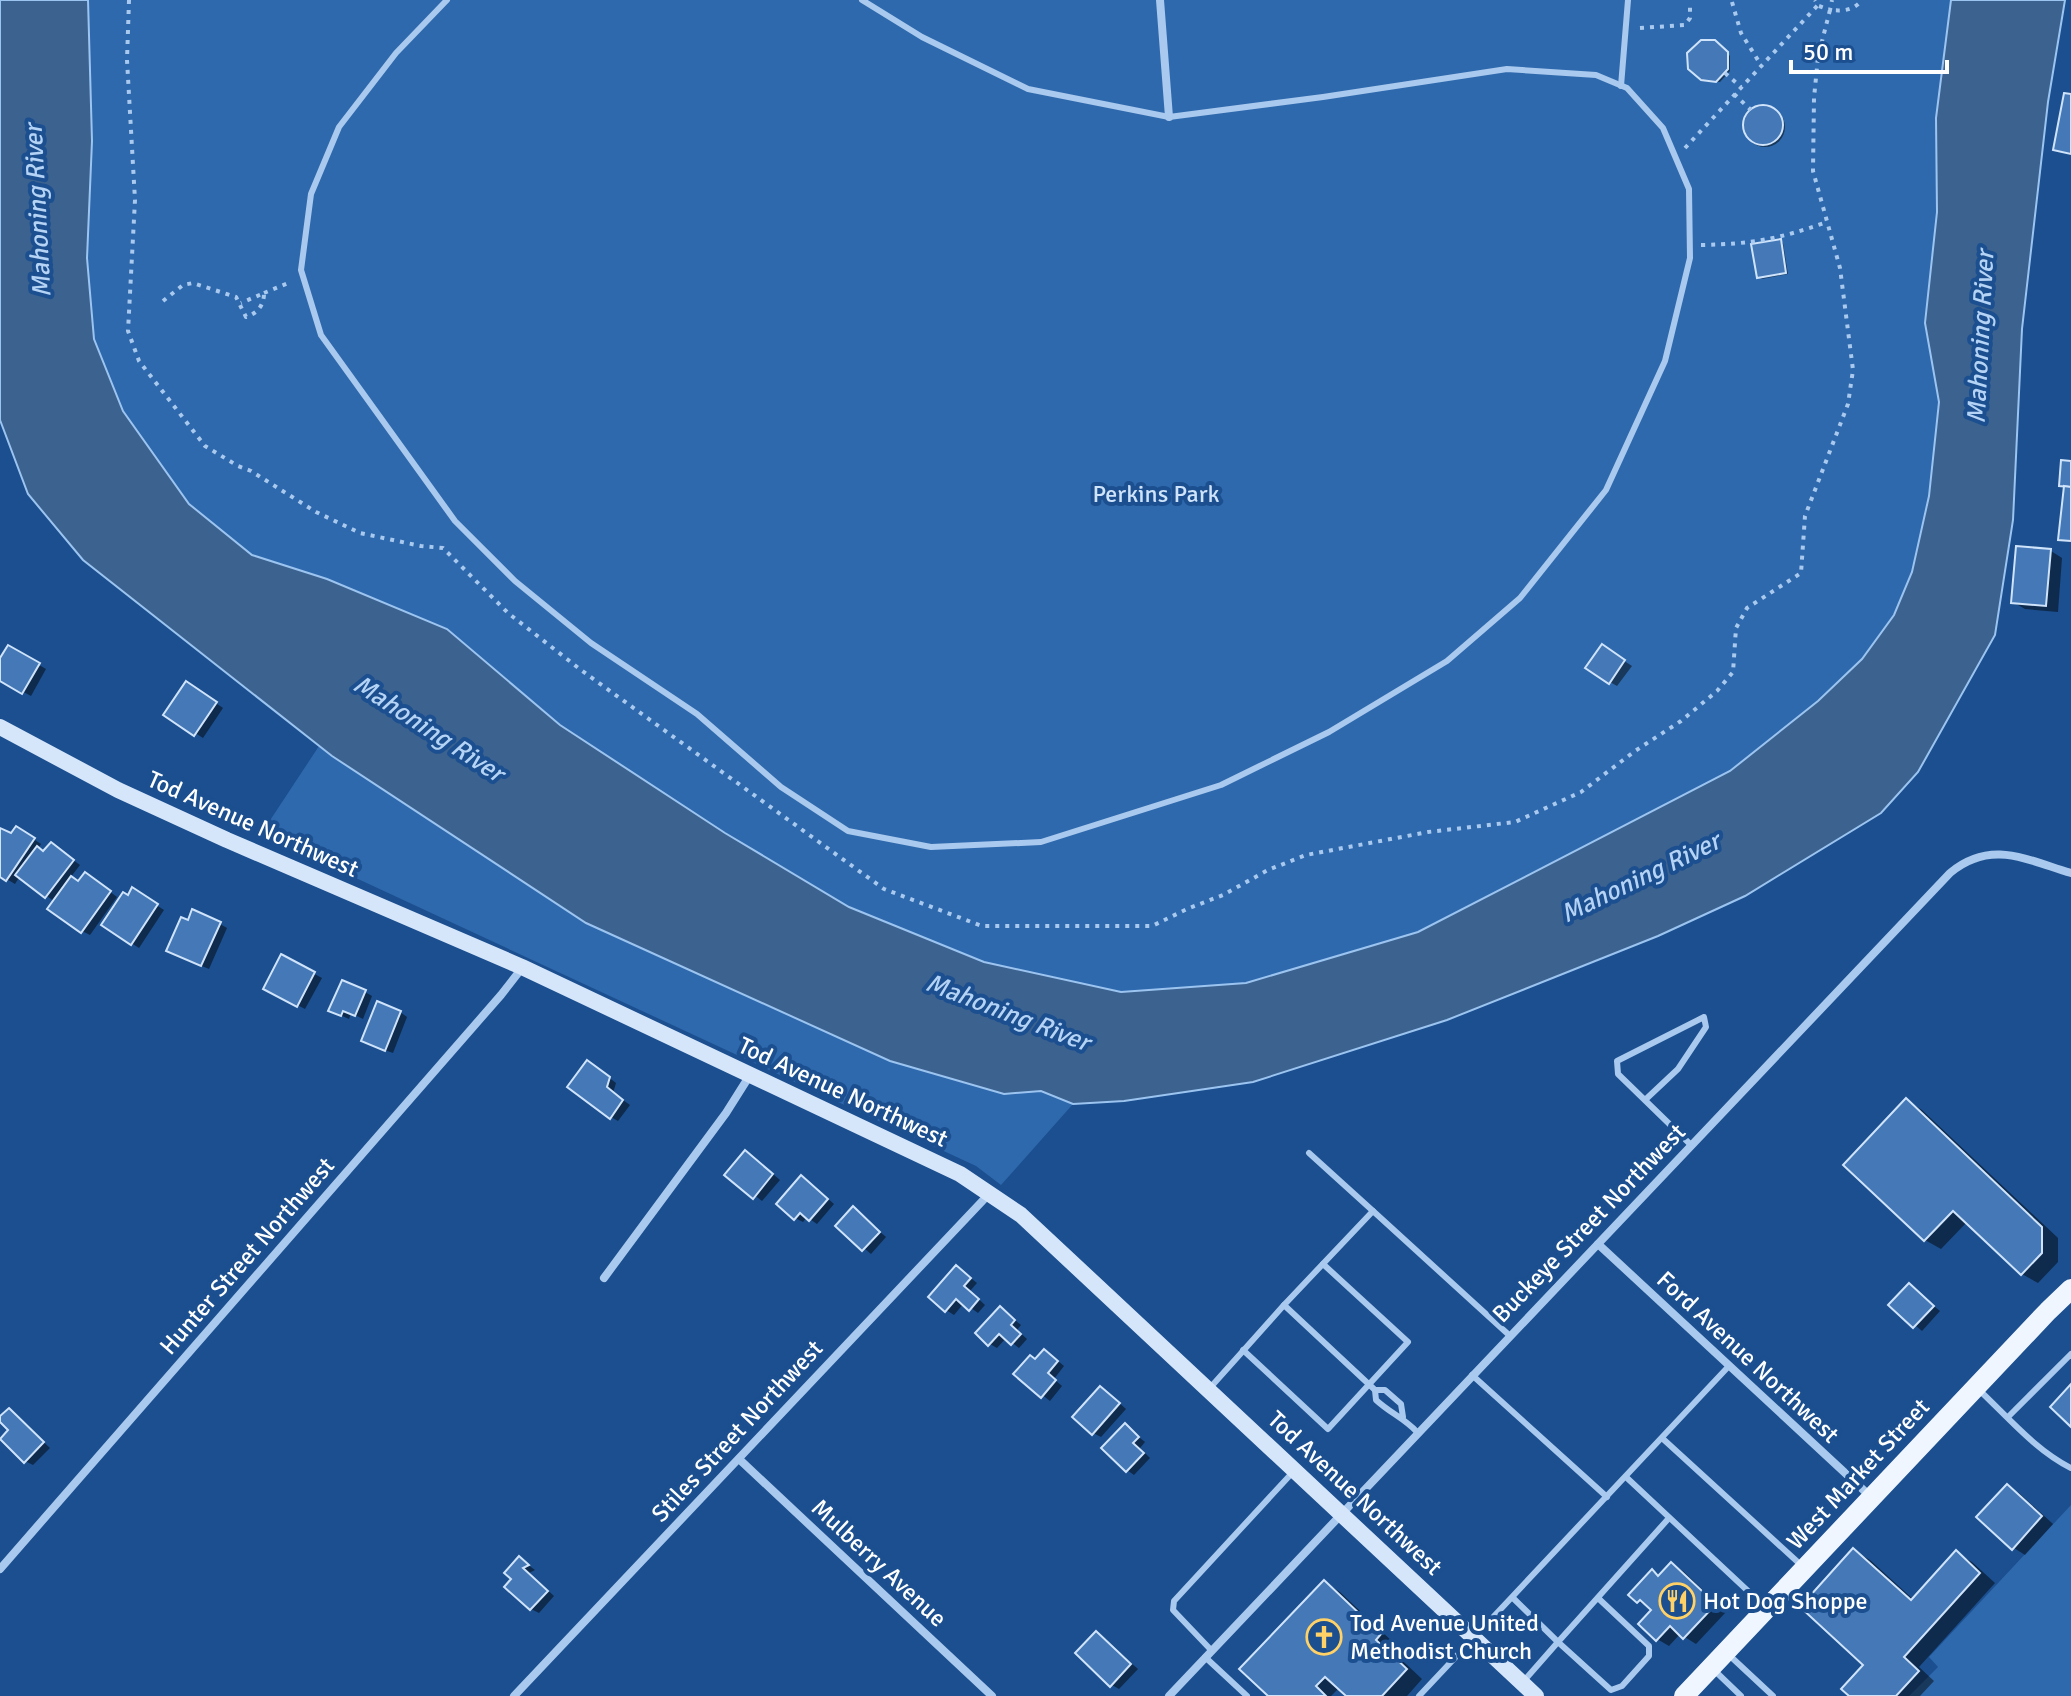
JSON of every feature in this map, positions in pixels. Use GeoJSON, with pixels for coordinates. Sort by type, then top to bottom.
{"type":"FeatureCollection","features":[{"type":"Feature","properties":{"kind":"main road","name":"Tod Avenue Northwest"},"geometry":{"type":"LineString","coordinates":[[0,727],[118,790],[522,967],[960,1174],[1021,1215],[1536,1696]]}},
{"type":"Feature","properties":{"kind":"main road","name":"West Market Street"},"geometry":{"type":"LineString","coordinates":[[1684,1696],[2071,1289]]}},
{"type":"Feature","properties":{"kind":"street"},"geometry":{"type":"LineString","coordinates":[[1160,0],[1169,117]]}},
{"type":"Feature","properties":{"kind":"street","name":"Buckeye Street Northwest"},"geometry":{"type":"LineString","coordinates":[[1169,1696],[1958,866],[1973,857],[1990,853],[2008,854],[2071,873]]}},
{"type":"Feature","properties":{"kind":"street","name":"Hunter Street Northwest"},"geometry":{"type":"LineString","coordinates":[[0,1569],[481,1019],[522,967]]}},
{"type":"Feature","properties":{"kind":"street"},"geometry":{"type":"LineString","coordinates":[[604,1278],[726,1113],[750,1074]]}},
{"type":"Feature","properties":{"kind":"street","name":"Stiles Street Northwest"},"geometry":{"type":"LineString","coordinates":[[514,1696],[990,1194]]}},
{"type":"Feature","properties":{"kind":"street","name":"Ford Avenue Northwest"},"geometry":{"type":"LineString","coordinates":[[1598,1244],[1872,1498]]}},
{"type":"Feature","properties":{"kind":"street","name":"Mulberry Avenue"},"geometry":{"type":"LineString","coordinates":[[739,1459],[992,1696]]}},
{"type":"Feature","properties":{"kind":"lane"},"geometry":{"type":"LineString","coordinates":[[447,0],[396,53],[339,127],[311,194],[301,270],[321,335],[455,521],[515,581],[591,643],[697,714],[781,787],[848,831],[931,847],[1041,842],[1221,785],[1329,732],[1447,661],[1520,598],[1606,490],[1665,361],[1690,258],[1689,189],[1663,128],[1627,88],[1596,75],[1507,69],[1169,117],[1028,89],[922,37],[862,0]]}},
{"type":"Feature","properties":{"kind":"lane"},"geometry":{"type":"LineString","coordinates":[[1621,86],[1628,0]]}},
{"type":"Feature","properties":{"kind":"lane"},"geometry":{"type":"LineString","coordinates":[[1645,1100],[1678,1069],[1706,1027],[1704,1017],[1617,1061],[1618,1074],[1691,1145]]}},
{"type":"Feature","properties":{"kind":"lane"},"geometry":{"type":"LineString","coordinates":[[1309,1153],[1509,1335]]}},
{"type":"Feature","properties":{"kind":"lane"},"geometry":{"type":"LineString","coordinates":[[1208,1390],[1373,1211]]}},
{"type":"Feature","properties":{"kind":"lane"},"geometry":{"type":"LineString","coordinates":[[1243,1350],[1328,1429],[1372,1387],[1408,1342],[1323,1264]]}},
{"type":"Feature","properties":{"kind":"lane"},"geometry":{"type":"LineString","coordinates":[[1284,1305],[1372,1387],[1376,1400],[1392,1414],[1403,1417],[1417,1432]]}},
{"type":"Feature","properties":{"kind":"lane"},"geometry":{"type":"LineString","coordinates":[[2008,1417],[2071,1354]]}},
{"type":"Feature","properties":{"kind":"lane"},"geometry":{"type":"LineString","coordinates":[[1419,1696],[1728,1367]]}},
{"type":"Feature","properties":{"kind":"lane"},"geometry":{"type":"LineString","coordinates":[[1472,1375],[1607,1497]]}},
{"type":"Feature","properties":{"kind":"lane"},"geometry":{"type":"LineString","coordinates":[[1372,1387],[1385,1390],[1401,1404],[1403,1417]]}},
{"type":"Feature","properties":{"kind":"lane"},"geometry":{"type":"LineString","coordinates":[[1976,1387],[2041,1447],[2071,1468]]}},
{"type":"Feature","properties":{"kind":"lane"},"geometry":{"type":"LineString","coordinates":[[1662,1438],[1804,1568]]}},
{"type":"Feature","properties":{"kind":"lane"},"geometry":{"type":"LineString","coordinates":[[1247,1696],[1173,1610],[1174,1601],[1295,1470]]}},
{"type":"Feature","properties":{"kind":"lane"},"geometry":{"type":"LineString","coordinates":[[1626,1477],[1766,1608]]}},
{"type":"Feature","properties":{"kind":"lane"},"geometry":{"type":"LineString","coordinates":[[1522,1683],[1669,1518]]}},
{"type":"Feature","properties":{"kind":"lane"},"geometry":{"type":"LineString","coordinates":[[1513,1598],[1611,1690],[1622,1686],[1649,1656],[1649,1646],[1598,1598]]}},
{"type":"Feature","properties":{"kind":"lane"},"geometry":{"type":"LineString","coordinates":[[1725,1651],[1773,1696]]}},
{"type":"Feature","properties":{"kind":"lane"},"geometry":{"type":"LineString","coordinates":[[1711,1667],[1741,1696]]}},
{"type":"Feature","properties":{"kind":"path"},"geometry":{"type":"LineString","coordinates":[[129,0],[127,60],[135,200],[128,331],[139,361],[205,446],[316,512],[360,533],[443,548],[508,613],[581,670],[884,889],[982,926],[1152,926],[1306,855],[1428,832],[1515,822],[1581,792],[1705,701],[1733,672],[1736,628],[1747,608],[1801,573],[1805,516],[1848,404],[1853,370],[1849,325],[1840,268],[1813,171],[1818,57],[1832,0]]}},
{"type":"Feature","properties":{"kind":"path"},"geometry":{"type":"LineString","coordinates":[[1677,157],[1816,3],[1830,10],[1841,11],[1855,8],[1862,0]]}},
{"type":"Feature","properties":{"kind":"path"},"geometry":{"type":"LineString","coordinates":[[1732,2],[1741,33],[1761,66]]}},
{"type":"Feature","properties":{"kind":"path"},"geometry":{"type":"LineString","coordinates":[[1627,28],[1685,25],[1690,18],[1690,3]]}},
{"type":"Feature","properties":{"kind":"path"},"geometry":{"type":"LineString","coordinates":[[1725,73],[1741,87]]}},
{"type":"Feature","properties":{"kind":"path"},"geometry":{"type":"LineString","coordinates":[[1734,94],[1751,110]]}},
{"type":"Feature","properties":{"kind":"path"},"geometry":{"type":"LineString","coordinates":[[1697,245],[1748,244],[1784,237],[1827,222]]}},
{"type":"Feature","properties":{"kind":"path"},"geometry":{"type":"LineString","coordinates":[[241,303],[303,277]]}},
{"type":"Feature","properties":{"kind":"path"},"geometry":{"type":"LineString","coordinates":[[163,301],[183,285],[193,283],[230,293],[241,303],[246,317],[263,304],[264,293]]}},
{"type":"Feature","properties":{"kind":"green space","name":"Perkins Park"},"geometry":{"type":"Polygon","coordinates":[[[88,0],[1951,0],[1936,118],[1937,212],[1925,323],[1939,402],[1929,496],[1912,572],[1894,615],[1862,659],[1818,701],[1730,771],[1418,932],[1246,983],[1121,992],[984,962],[849,907],[725,833],[560,725],[447,629],[327,579],[252,555],[189,504],[123,411],[94,339],[87,258],[92,141],[88,0]]]}},
{"type":"Feature","properties":{"kind":"green space"},"geometry":{"type":"Polygon","coordinates":[[[319,746],[586,923],[890,1061],[1004,1094],[1041,1091],[1073,1104],[1001,1185],[976,1166],[261,834],[319,746]]]}},
{"type":"Feature","properties":{"kind":"green space"},"geometry":{"type":"Polygon","coordinates":[[[2071,1505],[2071,1696],[1909,1696],[1938,1667],[1929,1657],[2071,1505]]]}},
{"type":"Feature","properties":{"kind":"water","name":"Mahoning River"},"geometry":{"type":"Polygon","coordinates":[[[0,0],[88,0],[92,141],[87,258],[94,339],[123,411],[189,504],[252,555],[327,579],[447,629],[560,725],[725,833],[849,907],[984,962],[1121,992],[1246,983],[1418,932],[1730,771],[1818,701],[1862,659],[1894,615],[1912,572],[1929,496],[1939,402],[1925,323],[1937,212],[1936,118],[1951,0],[2065,0],[2048,102],[2022,329],[2013,520],[1995,635],[1918,772],[1881,813],[1745,896],[1658,936],[1447,1020],[1253,1082],[1124,1101],[1073,1104],[1041,1091],[1004,1094],[890,1061],[586,923],[332,756],[83,560],[28,494],[0,420],[0,0]]]}},
{"type":"Feature","properties":{"kind":"building"},"geometry":{"type":"Polygon","coordinates":[[[1701,40],[1715,40],[1728,52],[1728,69],[1716,82],[1701,80],[1688,69],[1687,53],[1701,40]]]}},
{"type":"Feature","properties":{"kind":"building"},"geometry":{"type":"Polygon","coordinates":[[[2064,93],[2071,94],[2071,154],[2053,150],[2064,93]]]}},
{"type":"Feature","properties":{"kind":"building"},"geometry":{"type":"Polygon","coordinates":[[[1763,105],[1777,111],[1783,125],[1777,139],[1763,145],[1749,139],[1743,125],[1749,111],[1763,105]]]}},
{"type":"Feature","properties":{"kind":"building"},"geometry":{"type":"Polygon","coordinates":[[[1781,239],[1786,273],[1757,278],[1751,244],[1781,239]]]}},
{"type":"Feature","properties":{"kind":"building"},"geometry":{"type":"Polygon","coordinates":[[[2061,460],[2071,461],[2071,487],[2059,486],[2061,460]]]}},
{"type":"Feature","properties":{"kind":"building"},"geometry":{"type":"Polygon","coordinates":[[[2064,486],[2071,487],[2071,541],[2058,540],[2064,486]]]}},
{"type":"Feature","properties":{"kind":"building"},"geometry":{"type":"Polygon","coordinates":[[[2016,546],[2051,549],[2046,606],[2011,603],[2016,546]]]}},
{"type":"Feature","properties":{"kind":"building"},"geometry":{"type":"Polygon","coordinates":[[[1602,644],[1625,660],[1609,684],[1585,668],[1602,644]]]}},
{"type":"Feature","properties":{"kind":"building"},"geometry":{"type":"Polygon","coordinates":[[[8,645],[40,663],[22,694],[0,681],[0,658],[8,645]]]}},
{"type":"Feature","properties":{"kind":"building"},"geometry":{"type":"Polygon","coordinates":[[[186,681],[217,702],[194,736],[163,715],[186,681]]]}},
{"type":"Feature","properties":{"kind":"building"},"geometry":{"type":"Polygon","coordinates":[[[16,826],[35,838],[6,881],[0,877],[0,828],[11,833],[16,826]]]}},
{"type":"Feature","properties":{"kind":"building"},"geometry":{"type":"Polygon","coordinates":[[[51,842],[74,860],[45,898],[15,875],[37,846],[43,851],[51,842]]]}},
{"type":"Feature","properties":{"kind":"building"},"geometry":{"type":"Polygon","coordinates":[[[85,872],[111,891],[81,933],[47,909],[71,876],[78,881],[85,872]]]}},
{"type":"Feature","properties":{"kind":"building"},"geometry":{"type":"Polygon","coordinates":[[[132,887],[158,904],[131,945],[101,925],[123,892],[128,895],[132,887]]]}},
{"type":"Feature","properties":{"kind":"building"},"geometry":{"type":"Polygon","coordinates":[[[192,909],[221,922],[201,966],[166,951],[181,917],[188,920],[192,909]]]}},
{"type":"Feature","properties":{"kind":"building"},"geometry":{"type":"Polygon","coordinates":[[[281,954],[315,972],[297,1007],[263,989],[281,954]]]}},
{"type":"Feature","properties":{"kind":"building"},"geometry":{"type":"Polygon","coordinates":[[[342,980],[366,990],[355,1016],[343,1011],[341,1016],[328,1011],[342,980]]]}},
{"type":"Feature","properties":{"kind":"building"},"geometry":{"type":"Polygon","coordinates":[[[377,1001],[401,1011],[385,1051],[361,1041],[377,1001]]]}},
{"type":"Feature","properties":{"kind":"building"},"geometry":{"type":"Polygon","coordinates":[[[587,1060],[610,1077],[607,1087],[623,1100],[610,1119],[567,1087],[587,1060]]]}},
{"type":"Feature","properties":{"kind":"building"},"geometry":{"type":"Polygon","coordinates":[[[1906,1098],[2042,1227],[2042,1253],[2021,1275],[1953,1211],[1924,1241],[1843,1165],[1906,1098]]]}},
{"type":"Feature","properties":{"kind":"building"},"geometry":{"type":"Polygon","coordinates":[[[745,1150],[773,1174],[753,1199],[724,1175],[745,1150]]]}},
{"type":"Feature","properties":{"kind":"building"},"geometry":{"type":"Polygon","coordinates":[[[801,1175],[828,1199],[809,1221],[800,1213],[794,1220],[776,1204],[801,1175]]]}},
{"type":"Feature","properties":{"kind":"building"},"geometry":{"type":"Polygon","coordinates":[[[853,1206],[880,1232],[862,1251],[835,1226],[853,1206]]]}},
{"type":"Feature","properties":{"kind":"building"},"geometry":{"type":"Polygon","coordinates":[[[956,1265],[971,1278],[964,1286],[979,1299],[969,1311],[956,1299],[945,1312],[928,1297],[956,1265]]]}},
{"type":"Feature","properties":{"kind":"building"},"geometry":{"type":"Polygon","coordinates":[[[1909,1283],[1934,1306],[1913,1328],[1888,1305],[1909,1283]]]}},
{"type":"Feature","properties":{"kind":"building"},"geometry":{"type":"Polygon","coordinates":[[[1000,1306],[1015,1320],[1011,1325],[1021,1334],[1011,1345],[999,1334],[988,1346],[975,1333],[1000,1306]]]}},
{"type":"Feature","properties":{"kind":"building"},"geometry":{"type":"Polygon","coordinates":[[[1044,1349],[1058,1361],[1048,1373],[1056,1380],[1041,1398],[1013,1374],[1030,1355],[1035,1359],[1044,1349]]]}},
{"type":"Feature","properties":{"kind":"building"},"geometry":{"type":"Polygon","coordinates":[[[2071,1384],[2071,1427],[2050,1407],[2071,1384]]]}},
{"type":"Feature","properties":{"kind":"building"},"geometry":{"type":"Polygon","coordinates":[[[1100,1386],[1120,1403],[1092,1435],[1072,1417],[1100,1386]]]}},
{"type":"Feature","properties":{"kind":"building"},"geometry":{"type":"Polygon","coordinates":[[[9,1408],[44,1442],[24,1463],[0,1439],[8,1430],[0,1422],[0,1416],[9,1408]]]}},
{"type":"Feature","properties":{"kind":"building"},"geometry":{"type":"Polygon","coordinates":[[[1125,1423],[1139,1437],[1133,1443],[1144,1453],[1126,1472],[1101,1448],[1125,1423]]]}},
{"type":"Feature","properties":{"kind":"building"},"geometry":{"type":"Polygon","coordinates":[[[2007,1484],[2042,1516],[2012,1550],[1976,1517],[2007,1484]]]}},
{"type":"Feature","properties":{"kind":"building"},"geometry":{"type":"Polygon","coordinates":[[[1853,1548],[1911,1600],[1956,1550],[1980,1573],[1904,1657],[1919,1671],[1896,1696],[1849,1696],[1841,1689],[1863,1665],[1800,1607],[1853,1548]]]}},
{"type":"Feature","properties":{"kind":"building"},"geometry":{"type":"Polygon","coordinates":[[[519,1556],[529,1565],[523,1568],[548,1591],[530,1610],[504,1587],[511,1579],[504,1573],[519,1556]]]}},
{"type":"Feature","properties":{"kind":"building","name":"Hot Dog Shoppe"},"geometry":{"type":"Polygon","coordinates":[[[1671,1562],[1716,1604],[1683,1639],[1670,1626],[1656,1641],[1638,1624],[1651,1610],[1628,1595],[1652,1569],[1658,1576],[1671,1562]]]}},
{"type":"Feature","properties":{"kind":"building","name":"Tod Avenue United Methodist Church"},"geometry":{"type":"Polygon","coordinates":[[[1324,1580],[1381,1634],[1376,1640],[1407,1669],[1382,1696],[1346,1696],[1325,1677],[1316,1686],[1326,1696],[1268,1696],[1239,1669],[1324,1580]]]}},
{"type":"Feature","properties":{"kind":"building"},"geometry":{"type":"Polygon","coordinates":[[[1096,1631],[1131,1664],[1110,1687],[1075,1653],[1096,1631]]]}},
{"type":"Feature","properties":{"kind":"place","name":"Hot Dog Shoppe"},"geometry":{"type":"Point","coordinates":[1677,1601]}},
{"type":"Feature","properties":{"kind":"place","name":"Tod Avenue United Methodist Church"},"geometry":{"type":"Point","coordinates":[1324,1637]}}]}
